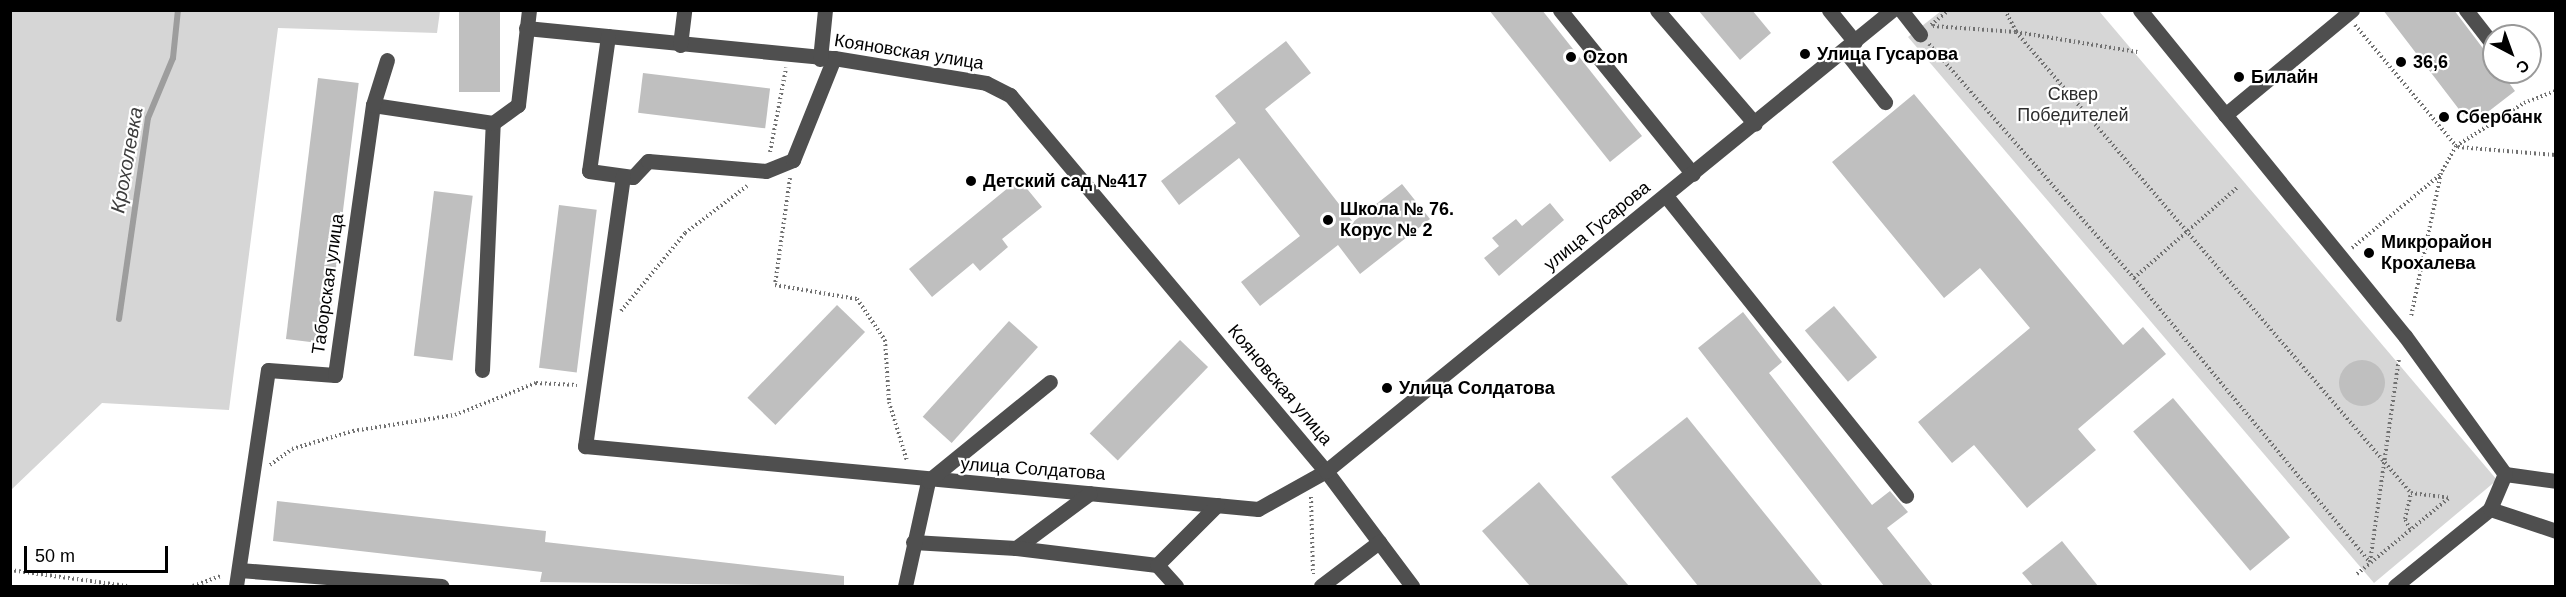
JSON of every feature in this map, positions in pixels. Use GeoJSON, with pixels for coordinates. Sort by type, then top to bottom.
{"type":"FeatureCollection","features":[{"type":"Feature","properties":{"kind":"street"},"geometry":{"type":"LineString","coordinates":[[373,105],[493,123],[518,105],[525,28],[529,10]]}},
{"type":"Feature","properties":{"kind":"street"},"geometry":{"type":"LineString","coordinates":[[680,45],[684,10]]}},
{"type":"Feature","properties":{"kind":"street"},"geometry":{"type":"LineString","coordinates":[[608,36],[589,171],[633,177],[648,161],[766,171],[793,160],[827,59],[825,10]]}},
{"type":"Feature","properties":{"kind":"street"},"geometry":{"type":"LineString","coordinates":[[1560,10],[1693,174]]}},
{"type":"Feature","properties":{"kind":"street"},"geometry":{"type":"LineString","coordinates":[[1657,10],[1755,124]]}},
{"type":"Feature","properties":{"kind":"street"},"geometry":{"type":"LineString","coordinates":[[1829,10],[1885,102]]}},
{"type":"Feature","properties":{"kind":"street","name":"улица Гусарова"},"geometry":{"type":"LineString","coordinates":[[1326,471],[1755,124],[1892,10]]}},
{"type":"Feature","properties":{"kind":"street"},"geometry":{"type":"LineString","coordinates":[[1901,10],[1925,30]]}},
{"type":"Feature","properties":{"kind":"street"},"geometry":{"type":"LineString","coordinates":[[2140,10],[2405,336],[2505,474],[2556,481]]}},
{"type":"Feature","properties":{"kind":"street"},"geometry":{"type":"LineString","coordinates":[[2466,10],[2482,30]]}},
{"type":"Feature","properties":{"kind":"street"},"geometry":{"type":"LineString","coordinates":[[2225,115],[2349,13]]}},
{"type":"Feature","properties":{"kind":"street","name":"Кояновская улица"},"geometry":{"type":"LineString","coordinates":[[525,28],[827,59],[986,83],[1010,95],[1326,471]]}},
{"type":"Feature","properties":{"kind":"street","name":"Таборская улица"},"geometry":{"type":"LineString","coordinates":[[236,586],[268,370],[335,375],[373,105],[387,60]]}},
{"type":"Feature","properties":{"kind":"street"},"geometry":{"type":"LineString","coordinates":[[482,370],[493,123]]}},
{"type":"Feature","properties":{"kind":"street"},"geometry":{"type":"LineString","coordinates":[[592,386],[623,176]]}},
{"type":"Feature","properties":{"kind":"street"},"geometry":{"type":"LineString","coordinates":[[1666,196],[1906,496]]}},
{"type":"Feature","properties":{"kind":"street"},"geometry":{"type":"LineString","coordinates":[[904,586],[913,542],[921,480],[1050,382]]}},
{"type":"Feature","properties":{"kind":"street","name":"улица Солдатова"},"geometry":{"type":"LineString","coordinates":[[592,386],[585,446],[921,480],[1258,509],[1326,471]]}},
{"type":"Feature","properties":{"kind":"street"},"geometry":{"type":"LineString","coordinates":[[1326,471],[1412,586]]}},
{"type":"Feature","properties":{"kind":"street"},"geometry":{"type":"LineString","coordinates":[[2396,586],[2490,509],[2505,474]]}},
{"type":"Feature","properties":{"kind":"street"},"geometry":{"type":"LineString","coordinates":[[1016,548],[1090,493]]}},
{"type":"Feature","properties":{"kind":"street"},"geometry":{"type":"LineString","coordinates":[[1157,566],[1217,505]]}},
{"type":"Feature","properties":{"kind":"street"},"geometry":{"type":"LineString","coordinates":[[2490,509],[2556,531]]}},
{"type":"Feature","properties":{"kind":"street"},"geometry":{"type":"LineString","coordinates":[[913,542],[1016,548],[1157,566],[1176,586]]}},
{"type":"Feature","properties":{"kind":"street"},"geometry":{"type":"LineString","coordinates":[[1321,586],[1379,542]]}},
{"type":"Feature","properties":{"kind":"street"},"geometry":{"type":"LineString","coordinates":[[239,570],[320,581],[441,586]]}},
{"type":"Feature","properties":{"kind":"path"},"geometry":{"type":"LineString","coordinates":[[1975,10],[1993,10]]}},
{"type":"Feature","properties":{"kind":"path"},"geometry":{"type":"LineString","coordinates":[[2005,10],[2016,32],[2410,493],[2450,498],[2357,574]]}},
{"type":"Feature","properties":{"kind":"path"},"geometry":{"type":"LineString","coordinates":[[2349,13],[2456,147],[2556,155]]}},
{"type":"Feature","properties":{"kind":"path"},"geometry":{"type":"LineString","coordinates":[[1925,30],[2016,32],[2137,51]]}},
{"type":"Feature","properties":{"kind":"path"},"geometry":{"type":"LineString","coordinates":[[1925,30],[2370,562]]}},
{"type":"Feature","properties":{"kind":"path"},"geometry":{"type":"LineString","coordinates":[[599,338],[685,233],[766,171],[789,56]]}},
{"type":"Feature","properties":{"kind":"path"},"geometry":{"type":"LineString","coordinates":[[2411,318],[2441,173],[2456,147],[2524,103],[2556,91]]}},
{"type":"Feature","properties":{"kind":"path"},"geometry":{"type":"LineString","coordinates":[[793,160],[775,285],[857,299],[885,340],[890,402],[921,480]]}},
{"type":"Feature","properties":{"kind":"path"},"geometry":{"type":"LineString","coordinates":[[2356,244],[2441,173]]}},
{"type":"Feature","properties":{"kind":"path"},"geometry":{"type":"LineString","coordinates":[[2134,278],[2238,187]]}},
{"type":"Feature","properties":{"kind":"path"},"geometry":{"type":"LineString","coordinates":[[2370,562],[2399,358]]}},
{"type":"Feature","properties":{"kind":"path"},"geometry":{"type":"LineString","coordinates":[[252,478],[292,449],[353,430],[455,415],[536,383],[592,386]]}},
{"type":"Feature","properties":{"kind":"path"},"geometry":{"type":"LineString","coordinates":[[1311,492],[1313,586]]}},
{"type":"Feature","properties":{"kind":"path"},"geometry":{"type":"LineString","coordinates":[[2410,493],[2405,519],[2410,530]]}},
{"type":"Feature","properties":{"kind":"path"},"geometry":{"type":"LineString","coordinates":[[10,570],[128,586]]}},
{"type":"Feature","properties":{"kind":"path"},"geometry":{"type":"LineString","coordinates":[[193,586],[239,570]]}},
{"type":"Feature","properties":{"kind":"green space"},"geometry":{"type":"Polygon","coordinates":[[[11,10],[440,11],[437,33],[278,28],[229,410],[102,403],[11,490],[11,10]]]}},
{"type":"Feature","properties":{"kind":"green space","name":"Сквер Победителей"},"geometry":{"type":"Polygon","coordinates":[[[1941,11],[2099,11],[2497,480],[2374,583],[1908,37],[1941,11]]]}},
{"type":"Feature","properties":{"kind":"building"},"geometry":{"type":"Polygon","coordinates":[[[459,10],[500,10],[500,92],[459,92],[459,10]]]}},
{"type":"Feature","properties":{"kind":"building"},"geometry":{"type":"Polygon","coordinates":[[[1489,10],[1542,10],[1642,136],[1610,162],[1489,10]]]}},
{"type":"Feature","properties":{"kind":"building"},"geometry":{"type":"Polygon","coordinates":[[[1698,10],[1752,10],[1771,33],[1740,60],[1698,10]]]}},
{"type":"Feature","properties":{"kind":"building"},"geometry":{"type":"Polygon","coordinates":[[[2383,10],[2454,10],[2482,47],[2482,84],[2510,84],[2515,91],[2471,125],[2383,10]]]}},
{"type":"Feature","properties":{"kind":"building"},"geometry":{"type":"Polygon","coordinates":[[[1286,41],[1311,73],[1265,109],[1353,222],[1402,184],[1430,219],[1360,274],[1338,245],[1260,306],[1241,282],[1300,236],[1239,158],[1179,205],[1161,181],[1236,123],[1215,96],[1286,41]]]}},
{"type":"Feature","properties":{"kind":"building"},"geometry":{"type":"Polygon","coordinates":[[[643,73],[770,89],[765,128],[638,113],[643,73]]]}},
{"type":"Feature","properties":{"kind":"building"},"geometry":{"type":"Polygon","coordinates":[[[318,78],[359,83],[327,344],[286,339],[318,78]]]}},
{"type":"Feature","properties":{"kind":"building"},"geometry":{"type":"Polygon","coordinates":[[[1914,94],[2123,345],[2143,327],[2166,354],[2078,429],[2096,450],[2027,508],[1974,445],[1952,463],[1918,422],[2030,328],[1980,268],[1944,298],[1832,162],[1914,94]]]}},
{"type":"Feature","properties":{"kind":"building"},"geometry":{"type":"Polygon","coordinates":[[[1019,179],[1042,207],[1002,239],[1008,247],[980,271],[973,263],[932,297],[909,269],[1019,179]]]}},
{"type":"Feature","properties":{"kind":"building"},"geometry":{"type":"Polygon","coordinates":[[[434,191],[473,196],[452,361],[414,356],[434,191]]]}},
{"type":"Feature","properties":{"kind":"building"},"geometry":{"type":"Polygon","coordinates":[[[1550,203],[1564,220],[1499,276],[1484,258],[1499,246],[1492,238],[1516,219],[1522,226],[1550,203]]]}},
{"type":"Feature","properties":{"kind":"building"},"geometry":{"type":"Polygon","coordinates":[[[559,205],[597,210],[577,372],[539,368],[559,205]]]}},
{"type":"Feature","properties":{"kind":"building"},"geometry":{"type":"Polygon","coordinates":[[[837,305],[865,332],[775,425],[747,398],[837,305]]]}},
{"type":"Feature","properties":{"kind":"building"},"geometry":{"type":"Polygon","coordinates":[[[1834,306],[1877,357],[1848,382],[1805,330],[1834,306]]]}},
{"type":"Feature","properties":{"kind":"building"},"geometry":{"type":"Polygon","coordinates":[[[1743,312],[1782,362],[1769,373],[1872,505],[1890,491],[1908,512],[1887,528],[1933,586],[1884,586],[1698,348],[1743,312]]]}},
{"type":"Feature","properties":{"kind":"building"},"geometry":{"type":"Polygon","coordinates":[[[1009,321],[1038,347],[952,443],[923,417],[1009,321]]]}},
{"type":"Feature","properties":{"kind":"building"},"geometry":{"type":"Polygon","coordinates":[[[1180,340],[1208,367],[1118,461],[1090,434],[1180,340]]]}},
{"type":"Feature","properties":{"kind":"building"},"geometry":{"type":"Polygon","coordinates":[[[2362,360],[2378,367],[2385,383],[2378,399],[2362,406],[2346,399],[2339,383],[2346,367],[2362,360]]]}},
{"type":"Feature","properties":{"kind":"building"},"geometry":{"type":"Polygon","coordinates":[[[2173,398],[2290,537],[2250,571],[2133,431],[2173,398]]]}},
{"type":"Feature","properties":{"kind":"building"},"geometry":{"type":"Polygon","coordinates":[[[1687,417],[1823,586],[1698,586],[1611,477],[1687,417]]]}},
{"type":"Feature","properties":{"kind":"building"},"geometry":{"type":"Polygon","coordinates":[[[1539,482],[1629,586],[1530,586],[1482,531],[1539,482]]]}},
{"type":"Feature","properties":{"kind":"building"},"geometry":{"type":"Polygon","coordinates":[[[277,501],[546,531],[545,542],[844,576],[844,586],[540,582],[542,572],[273,541],[277,501]]]}},
{"type":"Feature","properties":{"kind":"building"},"geometry":{"type":"Polygon","coordinates":[[[2062,541],[2098,586],[2033,586],[2022,573],[2062,541]]]}},
{"type":"Feature","properties":{"kind":"waterway","name":"Крохолевка"},"geometry":{"type":"LineString","coordinates":[[119,319],[148,118],[173,58],[178,10]]}},
{"type":"Feature","properties":{"kind":"place","name":"Улица Гусарова"},"geometry":{"type":"Point","coordinates":[1805,54]}},
{"type":"Feature","properties":{"kind":"place","name":"Ozon"},"geometry":{"type":"Point","coordinates":[1571,57]}},
{"type":"Feature","properties":{"kind":"place","name":"36,6"},"geometry":{"type":"Point","coordinates":[2401,62]}},
{"type":"Feature","properties":{"kind":"place","name":"Билайн"},"geometry":{"type":"Point","coordinates":[2239,77]}},
{"type":"Feature","properties":{"kind":"place","name":"Сбербанк"},"geometry":{"type":"Point","coordinates":[2444,117]}},
{"type":"Feature","properties":{"kind":"place","name":"Детский сад №417"},"geometry":{"type":"Point","coordinates":[971,181]}},
{"type":"Feature","properties":{"kind":"place","name":"Школа № 76. Корус № 2"},"geometry":{"type":"Point","coordinates":[1328,220]}},
{"type":"Feature","properties":{"kind":"place","name":"Микрорайон Крохалева"},"geometry":{"type":"Point","coordinates":[2369,253]}},
{"type":"Feature","properties":{"kind":"place","name":"Улица Солдатова"},"geometry":{"type":"Point","coordinates":[1387,388]}}]}
